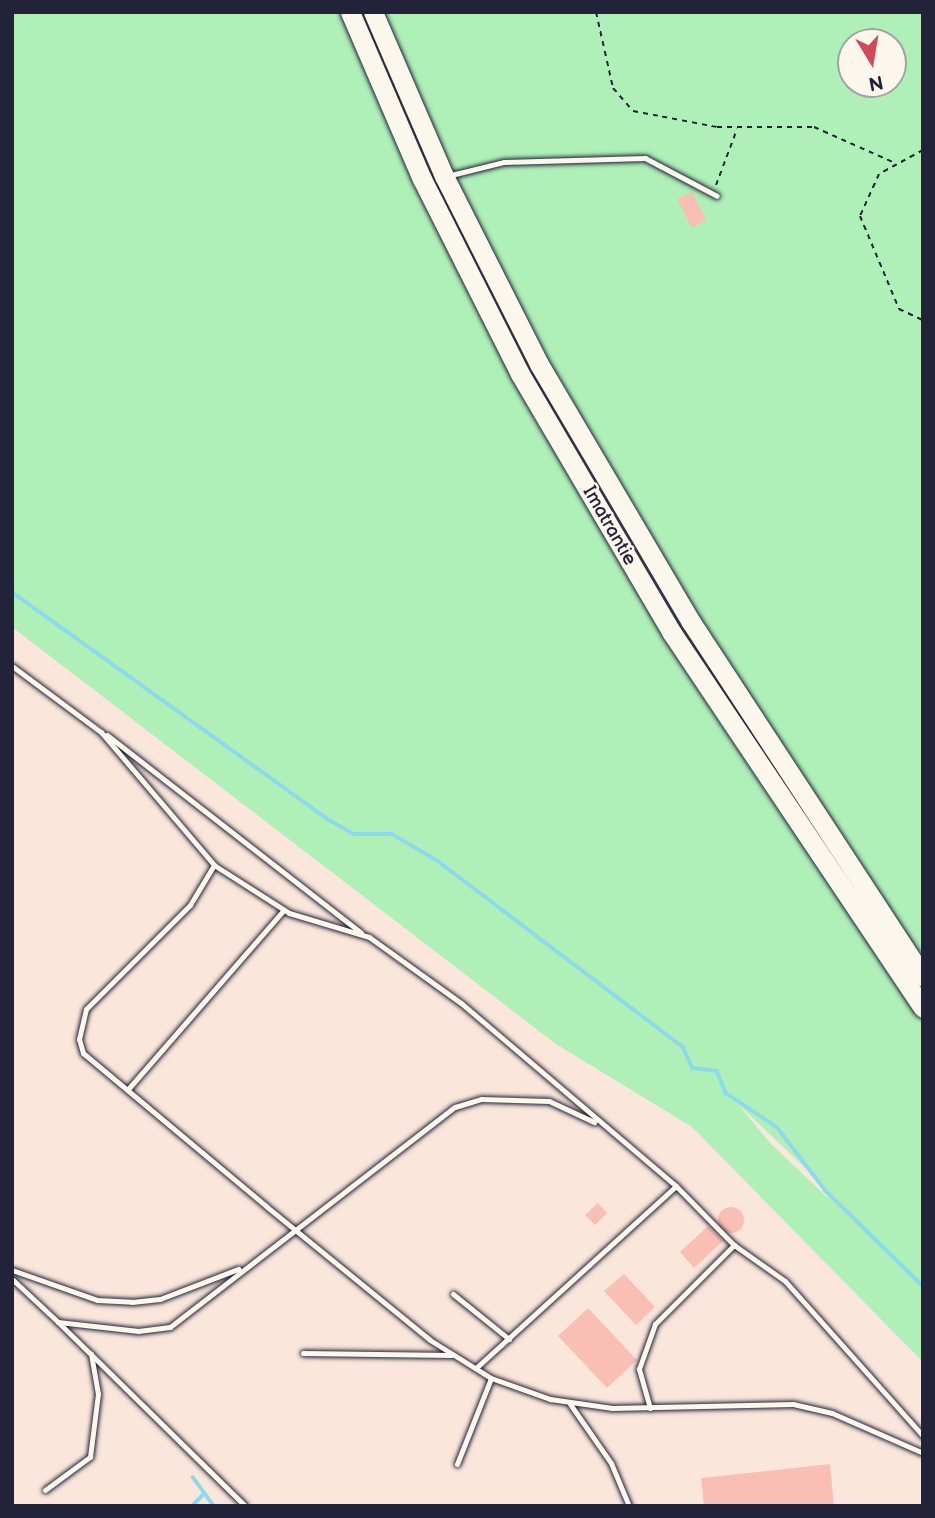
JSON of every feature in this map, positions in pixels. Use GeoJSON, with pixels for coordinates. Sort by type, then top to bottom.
{"type":"FeatureCollection","features":[{"type":"Feature","properties":{"kind":"highway","name":"Imatrantie"},"geometry":{"type":"LineString","coordinates":[[350,12],[422,179],[520,374],[672,633],[923,1008]]}},
{"type":"Feature","properties":{"kind":"highway","name":"Imatrantie"},"geometry":{"type":"LineString","coordinates":[[373,12],[444,177],[539,364],[691,622],[923,977]]}},
{"type":"Feature","properties":{"kind":"lane"},"geometry":{"type":"LineString","coordinates":[[444,177],[504,162],[645,158],[717,196]]}},
{"type":"Feature","properties":{"kind":"lane"},"geometry":{"type":"LineString","coordinates":[[12,666],[101,732],[149,762],[362,934],[461,1003],[676,1186],[734,1245],[785,1281],[923,1436]]}},
{"type":"Feature","properties":{"kind":"lane"},"geometry":{"type":"LineString","coordinates":[[101,732],[214,865],[284,910],[362,934]]}},
{"type":"Feature","properties":{"kind":"lane"},"geometry":{"type":"LineString","coordinates":[[214,865],[190,905],[86,1009],[79,1027],[83,1053],[129,1088],[298,1232],[455,1355],[491,1378],[570,1404],[649,1408],[793,1404],[832,1413],[923,1454]]}},
{"type":"Feature","properties":{"kind":"lane"},"geometry":{"type":"LineString","coordinates":[[129,1088],[284,910]]}},
{"type":"Feature","properties":{"kind":"lane"},"geometry":{"type":"LineString","coordinates":[[12,1269],[97,1300],[132,1302],[160,1299],[241,1268],[298,1232],[455,1107],[481,1099],[549,1101],[608,1130]]}},
{"type":"Feature","properties":{"kind":"lane"},"geometry":{"type":"LineString","coordinates":[[477,1367],[676,1186]]}},
{"type":"Feature","properties":{"kind":"lane"},"geometry":{"type":"LineString","coordinates":[[649,1408],[639,1370],[654,1324],[734,1245]]}},
{"type":"Feature","properties":{"kind":"lane"},"geometry":{"type":"LineString","coordinates":[[58,1322],[138,1331],[170,1327],[211,1300],[241,1268]]}},
{"type":"Feature","properties":{"kind":"lane"},"geometry":{"type":"LineString","coordinates":[[12,1279],[245,1506]]}},
{"type":"Feature","properties":{"kind":"lane"},"geometry":{"type":"LineString","coordinates":[[453,1294],[509,1339]]}},
{"type":"Feature","properties":{"kind":"lane"},"geometry":{"type":"LineString","coordinates":[[303,1353],[455,1355]]}},
{"type":"Feature","properties":{"kind":"lane"},"geometry":{"type":"LineString","coordinates":[[44,1490],[90,1457],[98,1394],[91,1354]]}},
{"type":"Feature","properties":{"kind":"lane"},"geometry":{"type":"LineString","coordinates":[[457,1464],[491,1378]]}},
{"type":"Feature","properties":{"kind":"lane"},"geometry":{"type":"LineString","coordinates":[[570,1404],[611,1463],[629,1506]]}},
{"type":"Feature","properties":{"kind":"path"},"geometry":{"type":"LineString","coordinates":[[596,12],[613,88],[633,111],[738,128],[814,127],[895,163]]}},
{"type":"Feature","properties":{"kind":"path"},"geometry":{"type":"LineString","coordinates":[[716,180],[738,128]]}},
{"type":"Feature","properties":{"kind":"path"},"geometry":{"type":"LineString","coordinates":[[923,150],[895,163],[868,189],[860,216],[899,309],[923,320]]}},
{"type":"Feature","properties":{"kind":"green space"},"geometry":{"type":"Polygon","coordinates":[[[12,12],[923,12],[923,1362],[692,1127],[556,1044],[12,627],[12,12]],[[738,1104],[770,1143],[829,1199],[820,1182],[738,1104]]]}},
{"type":"Feature","properties":{"kind":"building"},"geometry":{"type":"Polygon","coordinates":[[[692,192],[706,220],[692,228],[677,199],[692,192]]]}},
{"type":"Feature","properties":{"kind":"building"},"geometry":{"type":"Polygon","coordinates":[[[598,1203],[607,1213],[595,1225],[585,1215],[598,1203]]]}},
{"type":"Feature","properties":{"kind":"building"},"geometry":{"type":"Polygon","coordinates":[[[731,1207],[740,1211],[744,1220],[740,1229],[731,1233],[722,1229],[718,1220],[722,1211],[731,1207]]]}},
{"type":"Feature","properties":{"kind":"building"},"geometry":{"type":"Polygon","coordinates":[[[708,1226],[723,1241],[694,1268],[680,1252],[708,1226]]]}},
{"type":"Feature","properties":{"kind":"building"},"geometry":{"type":"Polygon","coordinates":[[[624,1274],[655,1307],[636,1325],[604,1291],[624,1274]]]}},
{"type":"Feature","properties":{"kind":"building"},"geometry":{"type":"Polygon","coordinates":[[[588,1308],[637,1360],[607,1388],[558,1336],[588,1308]]]}},
{"type":"Feature","properties":{"kind":"building"},"geometry":{"type":"Polygon","coordinates":[[[830,1464],[834,1506],[704,1506],[701,1478],[830,1464]]]}},
{"type":"Feature","properties":{"kind":"waterway"},"geometry":{"type":"LineString","coordinates":[[12,592],[326,818],[354,834],[392,834],[438,861],[683,1047],[693,1068],[717,1071],[726,1093],[777,1127],[826,1191],[923,1286]]}},
{"type":"Feature","properties":{"kind":"waterway"},"geometry":{"type":"LineString","coordinates":[[193,1477],[214,1506]]}},
{"type":"Feature","properties":{"kind":"waterway"},"geometry":{"type":"LineString","coordinates":[[192,1506],[203,1495]]}}]}
